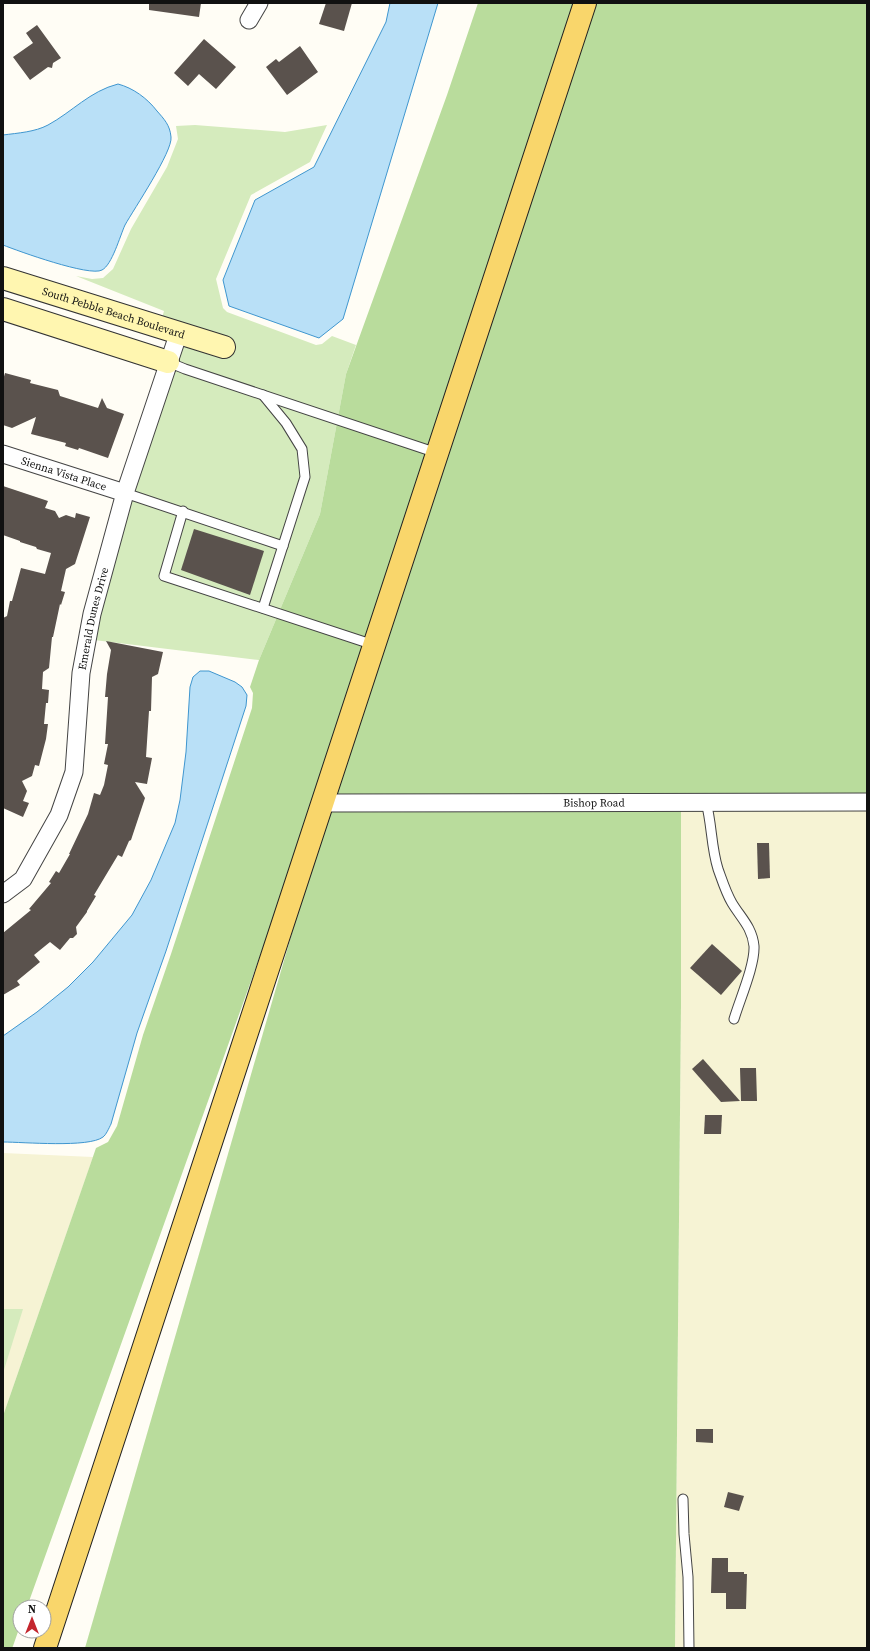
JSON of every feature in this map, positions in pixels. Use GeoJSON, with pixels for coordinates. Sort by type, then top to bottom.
{"type":"FeatureCollection","features":[{"type":"Feature","properties":{"kind":"main road"},"geometry":{"type":"LineString","coordinates":[[45,1648],[585,3]]}},
{"type":"Feature","properties":{"kind":"street"},"geometry":{"type":"LineString","coordinates":[[249,20],[259,3]]}},
{"type":"Feature","properties":{"kind":"street","name":"South Pebble Beach Boulevard"},"geometry":{"type":"LineString","coordinates":[[3,278],[224,347]]}},
{"type":"Feature","properties":{"kind":"street"},"geometry":{"type":"LineString","coordinates":[[3,309],[168,362]]}},
{"type":"Feature","properties":{"kind":"street","name":"Emerald Dunes Drive"},"geometry":{"type":"LineString","coordinates":[[3,894],[23,879],[59,815],[74,772],[81,673],[92,614],[125,493],[179,332]]}},
{"type":"Feature","properties":{"kind":"street","name":"Sienna Vista Place"},"geometry":{"type":"LineString","coordinates":[[3,454],[125,493]]}},
{"type":"Feature","properties":{"kind":"street","name":"Bishop Road"},"geometry":{"type":"LineString","coordinates":[[322,803],[867,802]]}},
{"type":"Feature","properties":{"kind":"lane"},"geometry":{"type":"LineString","coordinates":[[168,362],[184,369],[437,453]]}},
{"type":"Feature","properties":{"kind":"lane"},"geometry":{"type":"LineString","coordinates":[[262,395],[286,423],[302,449],[305,477],[263,608]]}},
{"type":"Feature","properties":{"kind":"lane"},"geometry":{"type":"LineString","coordinates":[[125,493],[283,546]]}},
{"type":"Feature","properties":{"kind":"lane"},"geometry":{"type":"LineString","coordinates":[[183,512],[164,576],[374,645]]}},
{"type":"Feature","properties":{"kind":"lane"},"geometry":{"type":"LineString","coordinates":[[706,802],[710,817],[712,847],[718,868],[731,901],[751,930],[754,945],[754,958],[734,1019]]}},
{"type":"Feature","properties":{"kind":"lane"},"geometry":{"type":"LineString","coordinates":[[683,1499],[684,1534],[688,1577],[689,1648]]}},
{"type":"Feature","properties":{"kind":"shaded area"},"geometry":{"type":"Polygon","coordinates":[[[867,810],[867,1648],[675,1648],[681,1005],[681,811],[867,810]]]}},
{"type":"Feature","properties":{"kind":"shaded area"},"geometry":{"type":"Polygon","coordinates":[[[3,1153],[93,1157],[3,1416],[3,1153]]]}},
{"type":"Feature","properties":{"kind":"green space"},"geometry":{"type":"Polygon","coordinates":[[[478,3],[577,3],[315,802],[30,1599],[12,1599],[12,1639],[15,1639],[13,1646],[12,1648],[3,1648],[3,1416],[96,1148],[108,1142],[117,1126],[143,1035],[252,708],[253,693],[250,687],[259,660],[320,514],[346,374],[447,95],[478,3]]]}},
{"type":"Feature","properties":{"kind":"green space"},"geometry":{"type":"Polygon","coordinates":[[[593,3],[867,3],[867,793],[333,795],[593,3]]]}},
{"type":"Feature","properties":{"kind":"green space"},"geometry":{"type":"Polygon","coordinates":[[[195,125],[285,132],[327,125],[310,162],[251,195],[216,279],[223,308],[227,312],[316,345],[322,344],[332,336],[356,345],[346,374],[320,514],[259,660],[94,640],[102,602],[123,527],[146,452],[183,342],[229,357],[234,342],[162,318],[164,311],[76,276],[92,279],[103,278],[113,269],[131,229],[167,167],[178,139],[176,126],[195,125]]]}},
{"type":"Feature","properties":{"kind":"green space"},"geometry":{"type":"Polygon","coordinates":[[[681,811],[681,1005],[675,1648],[85,1648],[327,812],[681,811]]]}},
{"type":"Feature","properties":{"kind":"green space"},"geometry":{"type":"Polygon","coordinates":[[[3,1309],[23,1309],[3,1373],[3,1309]]]}},
{"type":"Feature","properties":{"kind":"water"},"geometry":{"type":"Polygon","coordinates":[[[390,3],[438,3],[343,319],[319,338],[229,306],[223,280],[255,200],[314,167],[386,22],[390,3]]]}},
{"type":"Feature","properties":{"kind":"water"},"geometry":{"type":"Polygon","coordinates":[[[118,84],[134,91],[149,102],[166,122],[171,137],[170,144],[160,167],[125,225],[106,267],[102,270],[95,271],[69,267],[3,245],[3,135],[26,132],[48,125],[90,97],[108,87],[118,84]]]}},
{"type":"Feature","properties":{"kind":"water"},"geometry":{"type":"Polygon","coordinates":[[[200,671],[209,671],[235,682],[242,687],[247,695],[246,706],[166,951],[137,1033],[111,1124],[103,1137],[84,1142],[55,1144],[3,1142],[3,1036],[37,1012],[68,987],[93,962],[132,915],[151,880],[175,823],[180,800],[186,752],[190,687],[193,677],[200,671]]]}},
{"type":"Feature","properties":{"kind":"building"},"geometry":{"type":"Polygon","coordinates":[[[149,3],[201,3],[199,17],[149,10],[149,3]]]}},
{"type":"Feature","properties":{"kind":"building"},"geometry":{"type":"Polygon","coordinates":[[[326,3],[352,3],[344,31],[319,24],[326,3]]]}},
{"type":"Feature","properties":{"kind":"building"},"geometry":{"type":"Polygon","coordinates":[[[37,25],[61,58],[53,63],[52,68],[48,67],[30,80],[13,57],[33,43],[26,33],[37,25]]]}},
{"type":"Feature","properties":{"kind":"building"},"geometry":{"type":"Polygon","coordinates":[[[204,39],[236,67],[216,89],[199,74],[188,86],[174,73],[204,39]]]}},
{"type":"Feature","properties":{"kind":"building"},"geometry":{"type":"Polygon","coordinates":[[[300,46],[318,72],[287,95],[266,67],[276,59],[279,62],[300,46]]]}},
{"type":"Feature","properties":{"kind":"building"},"geometry":{"type":"Polygon","coordinates":[[[5,373],[31,380],[30,383],[58,390],[60,396],[98,408],[102,398],[107,408],[124,414],[108,458],[79,448],[78,450],[65,446],[66,443],[31,434],[36,417],[12,428],[3,425],[3,380],[5,373]]]}},
{"type":"Feature","properties":{"kind":"building"},"geometry":{"type":"Polygon","coordinates":[[[3,486],[48,501],[45,508],[55,511],[59,518],[66,515],[75,518],[76,513],[90,517],[75,564],[66,569],[61,591],[65,592],[61,605],[60,604],[52,637],[49,668],[43,672],[42,689],[49,690],[44,724],[48,724],[46,739],[39,766],[35,765],[32,776],[22,781],[27,791],[23,801],[29,803],[23,817],[3,808],[3,618],[7,616],[10,601],[12,601],[21,568],[45,574],[51,553],[3,535],[3,486]]]}},
{"type":"Feature","properties":{"kind":"building"},"geometry":{"type":"Polygon","coordinates":[[[194,529],[264,551],[250,595],[181,570],[194,529]]]}},
{"type":"Feature","properties":{"kind":"building"},"geometry":{"type":"Polygon","coordinates":[[[106,641],[163,652],[158,674],[152,677],[151,711],[149,711],[146,757],[152,758],[147,784],[135,782],[145,798],[131,840],[129,841],[122,857],[118,855],[94,895],[96,896],[76,927],[77,934],[73,938],[70,938],[60,950],[50,942],[34,955],[40,962],[17,981],[20,985],[3,995],[3,933],[31,910],[29,909],[51,883],[49,882],[56,871],[59,873],[70,854],[88,814],[94,793],[100,795],[104,785],[108,765],[104,764],[108,744],[105,744],[108,697],[105,697],[111,650],[106,641]]]}},
{"type":"Feature","properties":{"kind":"building"},"geometry":{"type":"Polygon","coordinates":[[[757,843],[769,843],[770,878],[758,879],[757,843]]]}},
{"type":"Feature","properties":{"kind":"building"},"geometry":{"type":"Polygon","coordinates":[[[712,944],[742,971],[721,995],[690,968],[712,944]]]}},
{"type":"Feature","properties":{"kind":"building"},"geometry":{"type":"Polygon","coordinates":[[[703,1059],[740,1101],[721,1102],[692,1069],[703,1059]]]}},
{"type":"Feature","properties":{"kind":"building"},"geometry":{"type":"Polygon","coordinates":[[[740,1068],[756,1068],[757,1101],[741,1101],[740,1068]]]}},
{"type":"Feature","properties":{"kind":"building"},"geometry":{"type":"Polygon","coordinates":[[[705,1115],[722,1115],[721,1134],[704,1134],[705,1115]]]}},
{"type":"Feature","properties":{"kind":"building"},"geometry":{"type":"Polygon","coordinates":[[[696,1429],[713,1429],[713,1443],[696,1442],[696,1429]]]}},
{"type":"Feature","properties":{"kind":"building"},"geometry":{"type":"Polygon","coordinates":[[[728,1492],[744,1496],[739,1511],[724,1507],[728,1492]]]}},
{"type":"Feature","properties":{"kind":"building"},"geometry":{"type":"Polygon","coordinates":[[[712,1558],[728,1558],[728,1572],[744,1572],[744,1574],[747,1574],[746,1609],[726,1609],[726,1593],[711,1593],[712,1558]]]}}]}
